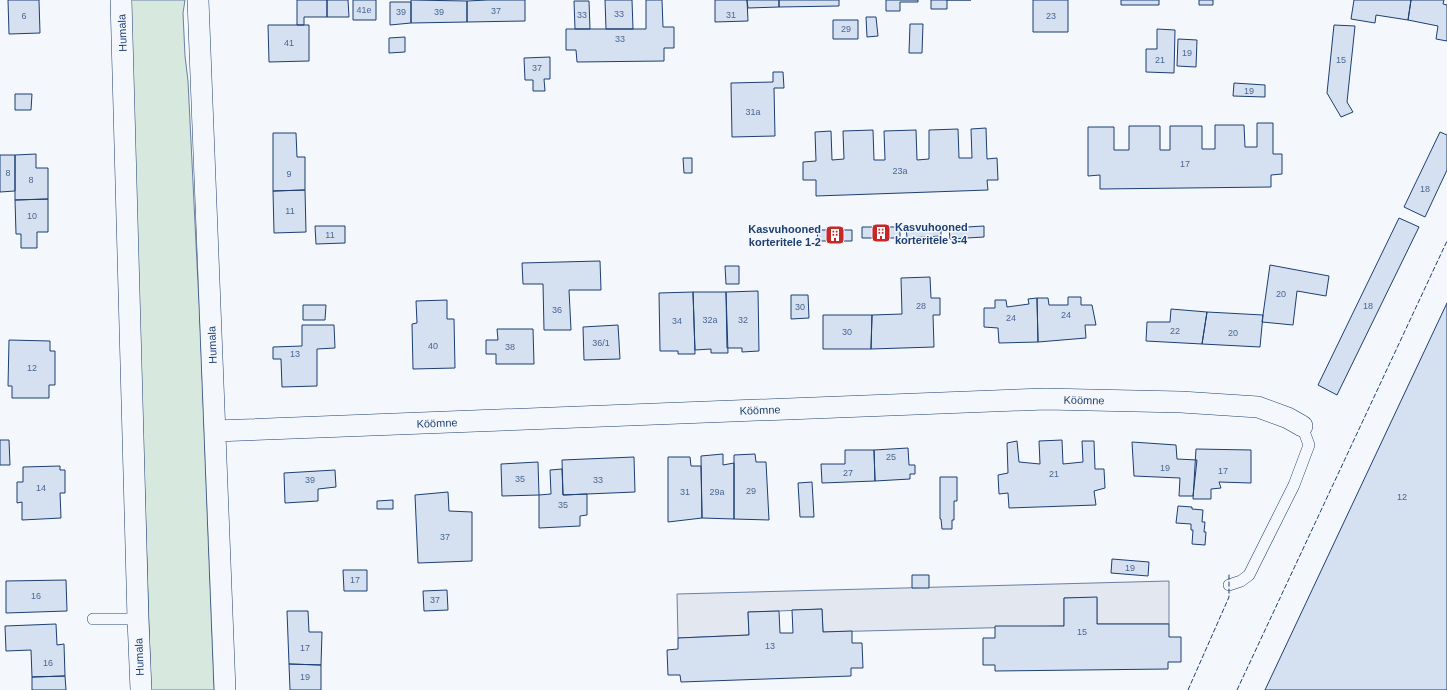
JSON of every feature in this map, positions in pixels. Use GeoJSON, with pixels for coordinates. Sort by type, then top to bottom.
{"type":"FeatureCollection","features":[{"type":"Feature","properties":{"kind":"street","name":"Humala"},"geometry":{"type":"LineString","coordinates":[[121,0],[141,690]]}},
{"type":"Feature","properties":{"kind":"street","name":"Humala"},"geometry":{"type":"LineString","coordinates":[[198,0],[225,690]]}},
{"type":"Feature","properties":{"kind":"street","name":"Köömne"},"geometry":{"type":"LineString","coordinates":[[215,431],[1045,399],[1181,402],[1258,407],[1288,418],[1302,426]]}},
{"type":"Feature","properties":{"kind":"lane"},"geometry":{"type":"LineString","coordinates":[[1229,585],[1241,581],[1249,575],[1294,485],[1310,445],[1302,426]]}},
{"type":"Feature","properties":{"kind":"lane"},"geometry":{"type":"LineString","coordinates":[[93,618],[138,618]]}},
{"type":"Feature","properties":{"kind":"shaded area"},"geometry":{"type":"Polygon","coordinates":[[[129,0],[185,0],[183,13],[188,81],[199,304],[214,690],[151,690],[129,0]]]}},
{"type":"Feature","properties":{"kind":"shaded area"},"geometry":{"type":"Polygon","coordinates":[[[1169,581],[1169,624],[1097,624],[1097,598],[1064,598],[1064,626],[823,632],[822,609],[748,612],[749,635],[678,638],[677,594],[1169,581]]]}},
{"type":"Feature","properties":{"kind":"building"},"geometry":{"type":"Polygon","coordinates":[[[8,0],[39,0],[40,33],[9,34],[8,0]]]}},
{"type":"Feature","properties":{"kind":"building"},"geometry":{"type":"Polygon","coordinates":[[[297,0],[327,0],[327,17],[304,17],[304,25],[297,25],[297,0]]]}},
{"type":"Feature","properties":{"kind":"building"},"geometry":{"type":"Polygon","coordinates":[[[327,0],[348,0],[349,17],[327,17],[327,0]]]}},
{"type":"Feature","properties":{"kind":"building"},"geometry":{"type":"Polygon","coordinates":[[[353,0],[376,0],[376,20],[353,20],[353,0]]]}},
{"type":"Feature","properties":{"kind":"building"},"geometry":{"type":"Polygon","coordinates":[[[411,0],[467,1],[467,22],[411,23],[411,0]]]}},
{"type":"Feature","properties":{"kind":"building"},"geometry":{"type":"Polygon","coordinates":[[[525,0],[525,21],[467,22],[467,1],[525,0]]]}},
{"type":"Feature","properties":{"kind":"building"},"geometry":{"type":"Polygon","coordinates":[[[605,0],[632,0],[633,29],[606,29],[605,0]]]}},
{"type":"Feature","properties":{"kind":"building"},"geometry":{"type":"Polygon","coordinates":[[[646,0],[662,0],[663,27],[674,27],[674,48],[664,48],[664,61],[577,62],[576,50],[566,50],[566,29],[646,29],[646,0]]]}},
{"type":"Feature","properties":{"kind":"building"},"geometry":{"type":"Polygon","coordinates":[[[715,0],[747,0],[748,21],[715,22],[715,0]]]}},
{"type":"Feature","properties":{"kind":"building"},"geometry":{"type":"Polygon","coordinates":[[[747,0],[779,0],[779,7],[748,8],[747,0]]]}},
{"type":"Feature","properties":{"kind":"building"},"geometry":{"type":"Polygon","coordinates":[[[779,0],[839,0],[839,6],[779,7],[779,0]]]}},
{"type":"Feature","properties":{"kind":"building"},"geometry":{"type":"Polygon","coordinates":[[[886,0],[918,0],[918,2],[900,2],[900,11],[886,11],[886,0]]]}},
{"type":"Feature","properties":{"kind":"building"},"geometry":{"type":"Polygon","coordinates":[[[931,0],[947,0],[947,9],[931,9],[931,0]]]}},
{"type":"Feature","properties":{"kind":"building"},"geometry":{"type":"Polygon","coordinates":[[[1033,0],[1068,0],[1068,32],[1033,32],[1033,0]]]}},
{"type":"Feature","properties":{"kind":"building"},"geometry":{"type":"Polygon","coordinates":[[[1121,0],[1159,0],[1159,5],[1121,5],[1121,0]]]}},
{"type":"Feature","properties":{"kind":"building"},"geometry":{"type":"Polygon","coordinates":[[[1199,0],[1213,0],[1213,5],[1199,5],[1199,0]]]}},
{"type":"Feature","properties":{"kind":"building"},"geometry":{"type":"Polygon","coordinates":[[[1354,0],[1411,0],[1408,20],[1376,15],[1375,23],[1351,19],[1354,0]]]}},
{"type":"Feature","properties":{"kind":"building"},"geometry":{"type":"Polygon","coordinates":[[[1411,0],[1444,0],[1443,4],[1447,5],[1447,41],[1436,39],[1438,26],[1408,20],[1411,0]]]}},
{"type":"Feature","properties":{"kind":"building"},"geometry":{"type":"Polygon","coordinates":[[[574,1],[589,1],[590,29],[575,29],[574,1]]]}},
{"type":"Feature","properties":{"kind":"building"},"geometry":{"type":"Polygon","coordinates":[[[390,2],[411,2],[411,23],[390,25],[390,2]]]}},
{"type":"Feature","properties":{"kind":"building"},"geometry":{"type":"Polygon","coordinates":[[[866,17],[876,17],[878,36],[867,37],[866,17]]]}},
{"type":"Feature","properties":{"kind":"building"},"geometry":{"type":"Polygon","coordinates":[[[833,20],[858,20],[858,39],[833,39],[833,20]]]}},
{"type":"Feature","properties":{"kind":"building"},"geometry":{"type":"Polygon","coordinates":[[[910,24],[923,24],[922,53],[909,53],[910,24]]]}},
{"type":"Feature","properties":{"kind":"building"},"geometry":{"type":"Polygon","coordinates":[[[268,25],[309,25],[309,61],[269,62],[268,25]]]}},
{"type":"Feature","properties":{"kind":"building"},"geometry":{"type":"Polygon","coordinates":[[[1334,25],[1355,26],[1347,102],[1353,112],[1341,117],[1327,93],[1334,25]]]}},
{"type":"Feature","properties":{"kind":"building"},"geometry":{"type":"Polygon","coordinates":[[[1157,29],[1175,30],[1174,73],[1146,72],[1146,49],[1157,49],[1157,29]]]}},
{"type":"Feature","properties":{"kind":"building"},"geometry":{"type":"Polygon","coordinates":[[[405,37],[405,52],[389,53],[389,38],[405,37]]]}},
{"type":"Feature","properties":{"kind":"building"},"geometry":{"type":"Polygon","coordinates":[[[1178,39],[1197,40],[1196,67],[1177,66],[1178,39]]]}},
{"type":"Feature","properties":{"kind":"building"},"geometry":{"type":"Polygon","coordinates":[[[550,57],[550,79],[544,79],[545,91],[533,91],[533,80],[525,80],[524,58],[550,57]]]}},
{"type":"Feature","properties":{"kind":"building"},"geometry":{"type":"Polygon","coordinates":[[[773,72],[783,72],[784,88],[774,88],[775,136],[732,137],[731,83],[773,82],[773,72]]]}},
{"type":"Feature","properties":{"kind":"building"},"geometry":{"type":"Polygon","coordinates":[[[1234,83],[1265,85],[1265,97],[1233,96],[1234,83]]]}},
{"type":"Feature","properties":{"kind":"building"},"geometry":{"type":"Polygon","coordinates":[[[15,94],[32,94],[31,110],[15,110],[15,94]]]}},
{"type":"Feature","properties":{"kind":"building"},"geometry":{"type":"Polygon","coordinates":[[[1257,123],[1273,123],[1273,154],[1282,154],[1282,174],[1271,175],[1271,187],[1100,189],[1100,175],[1088,176],[1088,127],[1114,127],[1114,150],[1129,150],[1129,126],[1160,126],[1160,150],[1170,150],[1170,126],[1202,126],[1202,149],[1215,149],[1215,125],[1244,125],[1245,147],[1257,147],[1257,123]]]}},
{"type":"Feature","properties":{"kind":"building"},"geometry":{"type":"Polygon","coordinates":[[[986,128],[987,159],[997,158],[998,180],[987,180],[988,190],[816,196],[816,180],[803,180],[803,162],[816,161],[815,132],[831,131],[832,160],[844,159],[843,131],[873,130],[874,160],[885,160],[884,131],[916,130],[917,160],[929,159],[929,130],[958,129],[959,158],[972,158],[971,129],[986,128]]]}},
{"type":"Feature","properties":{"kind":"building"},"geometry":{"type":"Polygon","coordinates":[[[1440,132],[1447,135],[1447,170],[1425,217],[1404,207],[1440,132]]]}},
{"type":"Feature","properties":{"kind":"building"},"geometry":{"type":"Polygon","coordinates":[[[273,133],[296,133],[297,157],[305,157],[305,190],[273,191],[273,133]]]}},
{"type":"Feature","properties":{"kind":"building"},"geometry":{"type":"Polygon","coordinates":[[[36,154],[36,168],[48,168],[48,199],[15,200],[15,155],[36,154]]]}},
{"type":"Feature","properties":{"kind":"building"},"geometry":{"type":"Polygon","coordinates":[[[0,155],[15,155],[15,191],[0,192],[0,155]]]}},
{"type":"Feature","properties":{"kind":"building"},"geometry":{"type":"Polygon","coordinates":[[[683,158],[692,158],[692,173],[684,173],[683,158]]]}},
{"type":"Feature","properties":{"kind":"building"},"geometry":{"type":"Polygon","coordinates":[[[305,190],[306,232],[274,233],[273,191],[305,190]]]}},
{"type":"Feature","properties":{"kind":"building"},"geometry":{"type":"Polygon","coordinates":[[[48,199],[48,232],[37,232],[37,248],[21,248],[21,234],[16,234],[15,200],[48,199]]]}},
{"type":"Feature","properties":{"kind":"building"},"geometry":{"type":"Polygon","coordinates":[[[1399,218],[1419,227],[1337,395],[1318,385],[1399,218]]]}},
{"type":"Feature","properties":{"kind":"building"},"geometry":{"type":"Polygon","coordinates":[[[941,225],[941,236],[907,238],[906,226],[941,225]]]}},
{"type":"Feature","properties":{"kind":"building"},"geometry":{"type":"Polygon","coordinates":[[[315,226],[345,226],[345,243],[316,244],[315,226]]]}},
{"type":"Feature","properties":{"kind":"building"},"geometry":{"type":"Polygon","coordinates":[[[984,226],[984,237],[950,239],[949,228],[984,226]]]}},
{"type":"Feature","properties":{"kind":"building","name":"Kasvuhooned korteritele 3-4"},"geometry":{"type":"Polygon","coordinates":[[[862,227],[900,227],[900,238],[862,238],[862,227]]]}},
{"type":"Feature","properties":{"kind":"building","name":"Kasvuhooned korteritele 1-2"},"geometry":{"type":"Polygon","coordinates":[[[818,230],[852,230],[852,241],[817,241],[818,230]]]}},
{"type":"Feature","properties":{"kind":"building"},"geometry":{"type":"Polygon","coordinates":[[[600,261],[601,290],[569,290],[571,330],[544,330],[543,284],[523,284],[522,263],[600,261]]]}},
{"type":"Feature","properties":{"kind":"building"},"geometry":{"type":"Polygon","coordinates":[[[1270,265],[1329,276],[1326,296],[1297,291],[1293,325],[1262,322],[1270,265]]]}},
{"type":"Feature","properties":{"kind":"building"},"geometry":{"type":"Polygon","coordinates":[[[725,266],[739,266],[739,284],[726,284],[725,266]]]}},
{"type":"Feature","properties":{"kind":"building"},"geometry":{"type":"Polygon","coordinates":[[[930,277],[931,298],[940,298],[940,315],[933,315],[934,347],[871,349],[872,315],[902,314],[901,278],[930,277]]]}},
{"type":"Feature","properties":{"kind":"building"},"geometry":{"type":"Polygon","coordinates":[[[758,291],[759,351],[742,352],[742,348],[727,348],[726,292],[758,291]]]}},
{"type":"Feature","properties":{"kind":"building"},"geometry":{"type":"Polygon","coordinates":[[[693,292],[695,354],[678,354],[678,351],[660,351],[659,293],[693,292]]]}},
{"type":"Feature","properties":{"kind":"building"},"geometry":{"type":"Polygon","coordinates":[[[693,292],[726,292],[728,353],[711,353],[711,349],[695,350],[693,292]]]}},
{"type":"Feature","properties":{"kind":"building"},"geometry":{"type":"Polygon","coordinates":[[[791,295],[808,295],[809,318],[791,319],[791,295]]]}},
{"type":"Feature","properties":{"kind":"building"},"geometry":{"type":"Polygon","coordinates":[[[1068,297],[1081,297],[1081,305],[1092,305],[1096,325],[1085,325],[1086,338],[1038,342],[1037,298],[1048,298],[1049,305],[1068,305],[1068,297]]]}},
{"type":"Feature","properties":{"kind":"building"},"geometry":{"type":"Polygon","coordinates":[[[1037,298],[1038,342],[999,343],[998,328],[984,327],[984,308],[995,308],[995,300],[1006,300],[1007,307],[1029,304],[1028,299],[1037,298]]]}},
{"type":"Feature","properties":{"kind":"building"},"geometry":{"type":"Polygon","coordinates":[[[447,300],[447,319],[454,319],[455,368],[413,369],[412,324],[417,323],[416,301],[447,300]]]}},
{"type":"Feature","properties":{"kind":"building"},"geometry":{"type":"Polygon","coordinates":[[[1447,303],[1447,690],[1265,690],[1447,303]]]}},
{"type":"Feature","properties":{"kind":"building"},"geometry":{"type":"Polygon","coordinates":[[[303,305],[326,305],[325,320],[303,320],[303,305]]]}},
{"type":"Feature","properties":{"kind":"building"},"geometry":{"type":"Polygon","coordinates":[[[1171,309],[1207,312],[1202,344],[1146,341],[1147,322],[1170,322],[1171,309]]]}},
{"type":"Feature","properties":{"kind":"building"},"geometry":{"type":"Polygon","coordinates":[[[1207,312],[1263,315],[1260,347],[1202,344],[1207,312]]]}},
{"type":"Feature","properties":{"kind":"building"},"geometry":{"type":"Polygon","coordinates":[[[823,315],[872,315],[871,349],[823,349],[823,315]]]}},
{"type":"Feature","properties":{"kind":"building"},"geometry":{"type":"Polygon","coordinates":[[[302,325],[334,325],[335,348],[317,349],[317,386],[282,387],[281,359],[273,359],[273,347],[302,346],[302,325]]]}},
{"type":"Feature","properties":{"kind":"building"},"geometry":{"type":"Polygon","coordinates":[[[618,325],[620,359],[584,360],[583,327],[618,325]]]}},
{"type":"Feature","properties":{"kind":"building"},"geometry":{"type":"Polygon","coordinates":[[[497,329],[533,329],[534,364],[496,364],[496,354],[486,354],[486,340],[498,340],[497,329]]]}},
{"type":"Feature","properties":{"kind":"building"},"geometry":{"type":"Polygon","coordinates":[[[9,340],[50,341],[50,351],[55,351],[55,385],[49,385],[49,398],[12,398],[12,386],[8,386],[9,340]]]}},
{"type":"Feature","properties":{"kind":"building"},"geometry":{"type":"Polygon","coordinates":[[[0,440],[9,440],[10,465],[0,465],[0,440]]]}},
{"type":"Feature","properties":{"kind":"building"},"geometry":{"type":"Polygon","coordinates":[[[1062,440],[1063,464],[1083,462],[1082,441],[1094,441],[1095,469],[1104,469],[1105,488],[1094,491],[1096,505],[1009,508],[1008,493],[999,494],[998,475],[1008,473],[1007,443],[1017,441],[1019,462],[1040,464],[1039,441],[1062,440]]]}},
{"type":"Feature","properties":{"kind":"building"},"geometry":{"type":"Polygon","coordinates":[[[1132,442],[1176,445],[1177,459],[1197,460],[1193,496],[1179,496],[1180,478],[1134,476],[1132,442]]]}},
{"type":"Feature","properties":{"kind":"building"},"geometry":{"type":"Polygon","coordinates":[[[908,448],[909,465],[915,465],[915,474],[910,474],[910,479],[875,481],[874,450],[908,448]]]}},
{"type":"Feature","properties":{"kind":"building"},"geometry":{"type":"Polygon","coordinates":[[[1196,449],[1251,450],[1251,483],[1219,482],[1221,488],[1211,489],[1211,499],[1193,499],[1196,449]]]}},
{"type":"Feature","properties":{"kind":"building"},"geometry":{"type":"Polygon","coordinates":[[[845,450],[874,450],[875,481],[822,483],[821,464],[845,464],[845,450]]]}},
{"type":"Feature","properties":{"kind":"building"},"geometry":{"type":"Polygon","coordinates":[[[723,454],[723,465],[734,463],[734,519],[702,518],[701,456],[723,454]]]}},
{"type":"Feature","properties":{"kind":"building"},"geometry":{"type":"Polygon","coordinates":[[[755,454],[756,462],[766,462],[769,520],[734,519],[734,455],[755,454]]]}},
{"type":"Feature","properties":{"kind":"building"},"geometry":{"type":"Polygon","coordinates":[[[634,457],[635,492],[563,495],[562,460],[634,457]]]}},
{"type":"Feature","properties":{"kind":"building"},"geometry":{"type":"Polygon","coordinates":[[[668,457],[690,457],[691,466],[701,466],[702,518],[668,522],[668,457]]]}},
{"type":"Feature","properties":{"kind":"building"},"geometry":{"type":"Polygon","coordinates":[[[538,462],[539,495],[502,496],[501,464],[538,462]]]}},
{"type":"Feature","properties":{"kind":"building"},"geometry":{"type":"Polygon","coordinates":[[[60,466],[60,470],[65,470],[65,493],[60,493],[61,518],[22,520],[22,502],[17,503],[17,482],[23,482],[23,467],[60,466]]]}},
{"type":"Feature","properties":{"kind":"building"},"geometry":{"type":"Polygon","coordinates":[[[562,469],[563,495],[587,494],[587,515],[580,516],[580,526],[539,528],[539,495],[551,494],[550,470],[562,469]]]}},
{"type":"Feature","properties":{"kind":"building"},"geometry":{"type":"Polygon","coordinates":[[[335,470],[336,487],[318,489],[318,501],[285,503],[284,473],[335,470]]]}},
{"type":"Feature","properties":{"kind":"building"},"geometry":{"type":"Polygon","coordinates":[[[940,477],[957,477],[957,501],[954,501],[954,520],[952,520],[952,529],[942,529],[940,519],[940,477]]]}},
{"type":"Feature","properties":{"kind":"building"},"geometry":{"type":"Polygon","coordinates":[[[812,482],[814,517],[800,517],[798,483],[812,482]]]}},
{"type":"Feature","properties":{"kind":"building"},"geometry":{"type":"Polygon","coordinates":[[[448,492],[449,511],[472,512],[472,561],[418,563],[415,495],[448,492]]]}},
{"type":"Feature","properties":{"kind":"building"},"geometry":{"type":"Polygon","coordinates":[[[393,500],[393,509],[377,509],[377,501],[393,500]]]}},
{"type":"Feature","properties":{"kind":"building"},"geometry":{"type":"Polygon","coordinates":[[[1178,506],[1192,507],[1192,509],[1203,510],[1202,522],[1205,522],[1204,532],[1206,532],[1205,545],[1192,544],[1193,530],[1191,530],[1191,524],[1176,523],[1178,506]]]}},
{"type":"Feature","properties":{"kind":"building"},"geometry":{"type":"Polygon","coordinates":[[[1112,559],[1149,562],[1148,576],[1111,573],[1112,559]]]}},
{"type":"Feature","properties":{"kind":"building"},"geometry":{"type":"Polygon","coordinates":[[[343,570],[367,570],[367,591],[344,591],[343,570]]]}},
{"type":"Feature","properties":{"kind":"building"},"geometry":{"type":"Polygon","coordinates":[[[912,575],[929,575],[929,588],[912,588],[912,575]]]}},
{"type":"Feature","properties":{"kind":"building"},"geometry":{"type":"Polygon","coordinates":[[[66,580],[67,611],[6,613],[6,581],[66,580]]]}},
{"type":"Feature","properties":{"kind":"building"},"geometry":{"type":"Polygon","coordinates":[[[447,590],[448,610],[424,611],[423,591],[447,590]]]}},
{"type":"Feature","properties":{"kind":"building"},"geometry":{"type":"Polygon","coordinates":[[[1097,597],[1097,624],[1169,624],[1169,637],[1181,637],[1181,662],[1168,662],[1168,669],[995,671],[995,665],[983,665],[983,638],[995,638],[995,626],[1064,626],[1064,598],[1097,597]]]}},
{"type":"Feature","properties":{"kind":"building"},"geometry":{"type":"Polygon","coordinates":[[[822,609],[823,632],[852,631],[852,643],[862,643],[863,668],[851,668],[851,676],[681,682],[680,675],[668,675],[667,650],[678,649],[678,638],[749,635],[748,612],[779,611],[780,633],[793,633],[792,610],[822,609]]]}},
{"type":"Feature","properties":{"kind":"building"},"geometry":{"type":"Polygon","coordinates":[[[287,611],[308,611],[309,632],[322,632],[321,665],[289,664],[287,611]]]}},
{"type":"Feature","properties":{"kind":"building"},"geometry":{"type":"Polygon","coordinates":[[[56,624],[57,645],[64,644],[65,676],[32,677],[31,650],[6,651],[5,626],[56,624]]]}},
{"type":"Feature","properties":{"kind":"building"},"geometry":{"type":"Polygon","coordinates":[[[289,664],[321,665],[321,690],[290,690],[289,664]]]}},
{"type":"Feature","properties":{"kind":"building"},"geometry":{"type":"Polygon","coordinates":[[[65,676],[66,690],[32,690],[32,677],[65,676]]]}},
{"type":"Feature","properties":{"kind":"fence"},"geometry":{"type":"LineString","coordinates":[[1237,690],[1447,241]]}},
{"type":"Feature","properties":{"kind":"fence"},"geometry":{"type":"LineString","coordinates":[[1188,690],[1229,597],[1229,574]]}},
{"type":"Feature","properties":{"kind":"place","name":"Kasvuhooned korteritele 3-4"},"geometry":{"type":"Point","coordinates":[881,233]}},
{"type":"Feature","properties":{"kind":"place","name":"Kasvuhooned korteritele 1-2"},"geometry":{"type":"Point","coordinates":[835,235]}}]}
